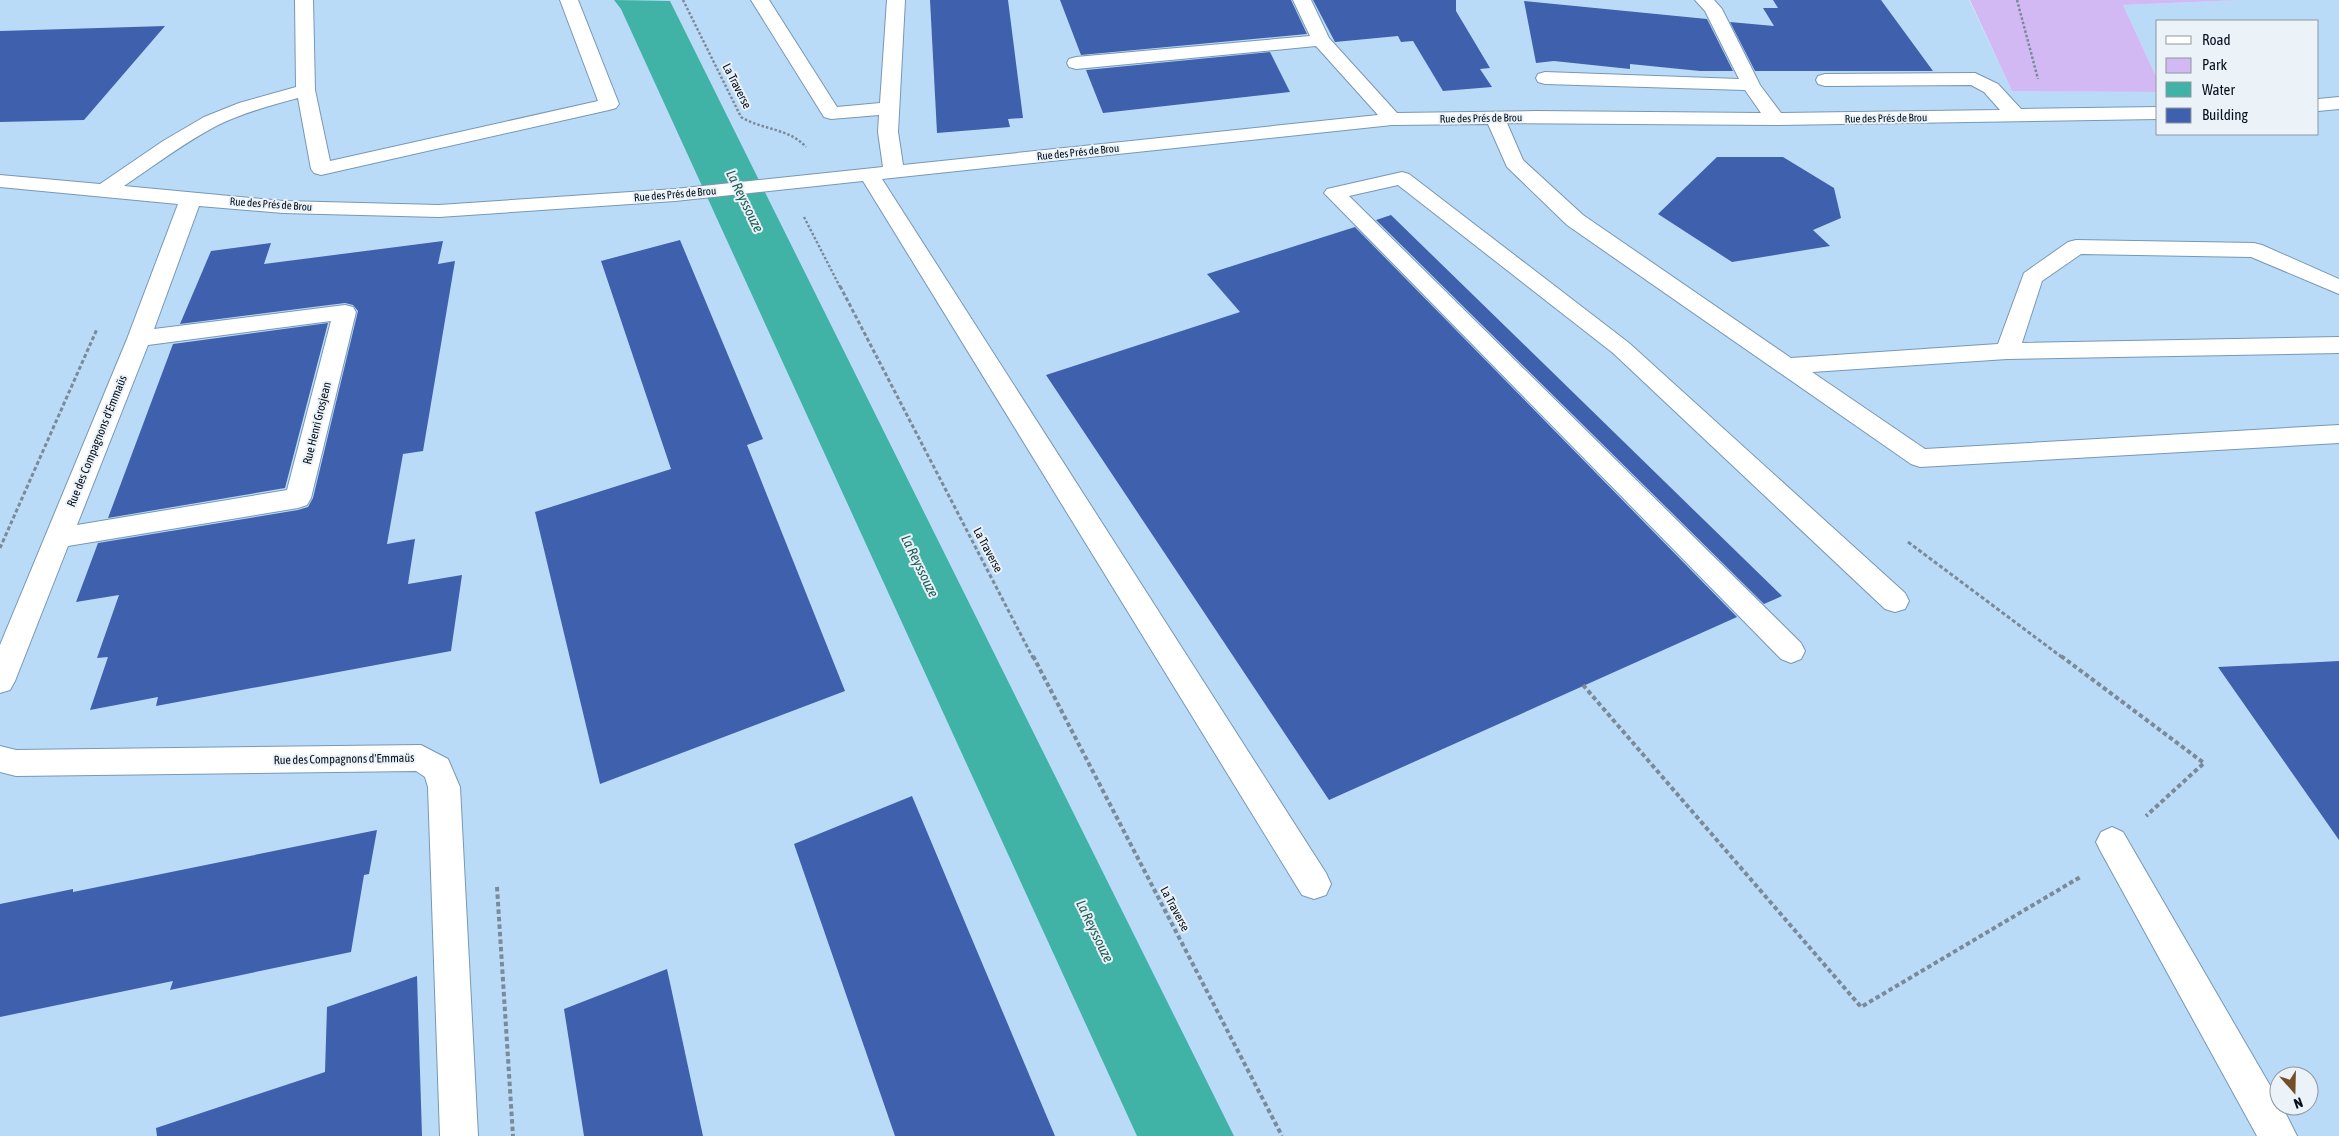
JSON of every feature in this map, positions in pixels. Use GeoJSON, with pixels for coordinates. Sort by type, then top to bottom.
{"type":"FeatureCollection","features":[{"type":"Feature","properties":{"kind":"street"},"geometry":{"type":"LineString","coordinates":[[304,0],[306,90],[321,169],[609,104],[569,0]]}},
{"type":"Feature","properties":{"kind":"street"},"geometry":{"type":"LineString","coordinates":[[760,0],[831,113],[889,108]]}},
{"type":"Feature","properties":{"kind":"street"},"geometry":{"type":"LineString","coordinates":[[896,0],[888,132],[882,173],[1314,884]]}},
{"type":"Feature","properties":{"kind":"street"},"geometry":{"type":"LineString","coordinates":[[1302,0],[1321,40],[1392,119]]}},
{"type":"Feature","properties":{"kind":"street"},"geometry":{"type":"LineString","coordinates":[[1704,0],[1714,9],[1751,85],[1776,119]]}},
{"type":"Feature","properties":{"kind":"street"},"geometry":{"type":"LineString","coordinates":[[1076,63],[1321,40]]}},
{"type":"Feature","properties":{"kind":"street"},"geometry":{"type":"LineString","coordinates":[[1546,78],[1751,85]]}},
{"type":"Feature","properties":{"kind":"street"},"geometry":{"type":"LineString","coordinates":[[1825,80],[1975,79],[1991,88],[2016,116]]}},
{"type":"Feature","properties":{"kind":"street"},"geometry":{"type":"LineString","coordinates":[[105,190],[172,144],[211,121],[255,103],[306,90]]}},
{"type":"Feature","properties":{"kind":"street"},"geometry":{"type":"LineString","coordinates":[[2319,105],[2339,103]]}},
{"type":"Feature","properties":{"kind":"street","name":"Rue des Prés de Brou"},"geometry":{"type":"LineString","coordinates":[[0,181],[283,206],[439,211],[675,195],[1392,119],[1776,119],[2156,113]]}},
{"type":"Feature","properties":{"kind":"street"},"geometry":{"type":"LineString","coordinates":[[1495,118],[1514,163],[1575,220],[1920,458],[2339,434]]}},
{"type":"Feature","properties":{"kind":"street"},"geometry":{"type":"LineString","coordinates":[[1791,650],[1334,193],[1402,178],[1621,348],[1895,601]]}},
{"type":"Feature","properties":{"kind":"street","name":"Rue des Compagnons d'Emmaüs"},"geometry":{"type":"LineString","coordinates":[[0,681],[139,339],[191,198]]}},
{"type":"Feature","properties":{"kind":"street"},"geometry":{"type":"LineString","coordinates":[[2007,351],[2032,278],[2076,247],[2254,250],[2339,286]]}},
{"type":"Feature","properties":{"kind":"street","name":"Rue Henri Grosjean"},"geometry":{"type":"LineString","coordinates":[[57,538],[298,498],[345,312],[139,339]]}},
{"type":"Feature","properties":{"kind":"street"},"geometry":{"type":"LineString","coordinates":[[1785,366],[2007,351],[2339,345]]}},
{"type":"Feature","properties":{"kind":"street","name":"Rue des Compagnons d'Emmaüs"},"geometry":{"type":"LineString","coordinates":[[0,759],[16,762],[422,758],[437,768],[444,787],[459,1136]]}},
{"type":"Feature","properties":{"kind":"street"},"geometry":{"type":"LineString","coordinates":[[2115,848],[2278,1136]]}},
{"type":"Feature","properties":{"kind":"path","name":"La Traverse"},"geometry":{"type":"LineString","coordinates":[[683,0],[741,117],[749,124],[793,135],[802,140],[806,147],[800,182],[803,215],[1282,1136]]}},
{"type":"Feature","properties":{"kind":"path"},"geometry":{"type":"LineString","coordinates":[[2016,0],[2048,116]]}},
{"type":"Feature","properties":{"kind":"path"},"geometry":{"type":"LineString","coordinates":[[1584,685],[1861,1007],[2115,848],[2154,834],[2146,816],[2204,763],[1908,542]]}},
{"type":"Feature","properties":{"kind":"path"},"geometry":{"type":"LineString","coordinates":[[497,883],[513,1136]]}},
{"type":"Feature","properties":{"kind":"shaded area"},"geometry":{"type":"Polygon","coordinates":[[[0,0],[1969,0],[2012,91],[2156,92],[2156,135],[2319,135],[2319,20],[2156,20],[2156,77],[2123,5],[2240,0],[2339,0],[2339,1136],[0,1136],[0,0]]]}},
{"type":"Feature","properties":{"kind":"green space"},"geometry":{"type":"Polygon","coordinates":[[[1970,0],[2240,0],[2123,5],[2156,77],[2156,92],[2012,91],[1970,0]]]}},
{"type":"Feature","properties":{"kind":"water","name":"La Reyssouze"},"geometry":{"type":"Polygon","coordinates":[[[614,0],[670,1],[1234,1136],[1137,1136],[621,9],[614,0]]]}},
{"type":"Feature","properties":{"kind":"building"},"geometry":{"type":"Polygon","coordinates":[[[930,0],[1008,0],[1023,118],[1008,119],[1010,127],[937,133],[930,0]]]}},
{"type":"Feature","properties":{"kind":"building"},"geometry":{"type":"Polygon","coordinates":[[[1060,0],[1291,0],[1307,34],[1081,55],[1060,0]]]}},
{"type":"Feature","properties":{"kind":"building"},"geometry":{"type":"Polygon","coordinates":[[[1313,0],[1456,0],[1456,11],[1490,68],[1480,69],[1492,87],[1443,91],[1413,41],[1401,42],[1398,36],[1335,42],[1313,0]]]}},
{"type":"Feature","properties":{"kind":"building"},"geometry":{"type":"Polygon","coordinates":[[[1773,0],[1881,0],[1933,71],[1755,71],[1730,22],[1774,26],[1763,8],[1778,8],[1773,0]]]}},
{"type":"Feature","properties":{"kind":"building"},"geometry":{"type":"Polygon","coordinates":[[[1524,1],[1707,19],[1733,71],[1700,71],[1630,64],[1630,69],[1554,61],[1536,63],[1524,1]]]}},
{"type":"Feature","properties":{"kind":"building"},"geometry":{"type":"Polygon","coordinates":[[[165,26],[84,120],[0,122],[0,31],[165,26]]]}},
{"type":"Feature","properties":{"kind":"building"},"geometry":{"type":"Polygon","coordinates":[[[1270,52],[1290,92],[1103,113],[1086,70],[1270,52]]]}},
{"type":"Feature","properties":{"kind":"building"},"geometry":{"type":"Polygon","coordinates":[[[1717,157],[1783,157],[1834,188],[1841,218],[1813,230],[1830,246],[1732,262],[1658,214],[1717,157]]]}},
{"type":"Feature","properties":{"kind":"building"},"geometry":{"type":"Polygon","coordinates":[[[1391,215],[1782,596],[1764,604],[1376,220],[1391,215]]]}},
{"type":"Feature","properties":{"kind":"building"},"geometry":{"type":"Polygon","coordinates":[[[1355,227],[1737,617],[1329,800],[1046,375],[1240,312],[1207,274],[1355,227]]]}},
{"type":"Feature","properties":{"kind":"building"},"geometry":{"type":"Polygon","coordinates":[[[680,240],[763,439],[747,445],[845,691],[600,784],[535,512],[671,469],[601,261],[680,240]]]}},
{"type":"Feature","properties":{"kind":"building"},"geometry":{"type":"Polygon","coordinates":[[[443,241],[438,264],[455,261],[423,451],[403,454],[387,544],[415,539],[408,584],[462,575],[451,651],[156,706],[158,697],[90,710],[108,657],[97,658],[119,595],[76,602],[98,543],[298,510],[308,507],[313,498],[358,311],[353,305],[345,303],[180,324],[211,251],[271,243],[264,264],[443,241]]]}},
{"type":"Feature","properties":{"kind":"building"},"geometry":{"type":"Polygon","coordinates":[[[328,323],[285,488],[108,518],[173,344],[328,323]]]}},
{"type":"Feature","properties":{"kind":"building"},"geometry":{"type":"Polygon","coordinates":[[[2339,661],[2339,840],[2218,667],[2339,661]]]}},
{"type":"Feature","properties":{"kind":"building"},"geometry":{"type":"Polygon","coordinates":[[[912,796],[1055,1136],[895,1136],[794,844],[912,796]]]}},
{"type":"Feature","properties":{"kind":"building"},"geometry":{"type":"Polygon","coordinates":[[[377,830],[369,874],[364,875],[351,952],[170,990],[173,981],[0,1017],[0,904],[73,889],[73,892],[377,830]]]}},
{"type":"Feature","properties":{"kind":"building"},"geometry":{"type":"Polygon","coordinates":[[[667,969],[703,1136],[584,1136],[564,1009],[667,969]]]}},
{"type":"Feature","properties":{"kind":"building"},"geometry":{"type":"Polygon","coordinates":[[[417,976],[422,1136],[157,1136],[156,1128],[325,1072],[327,1007],[417,976]]]}}]}
